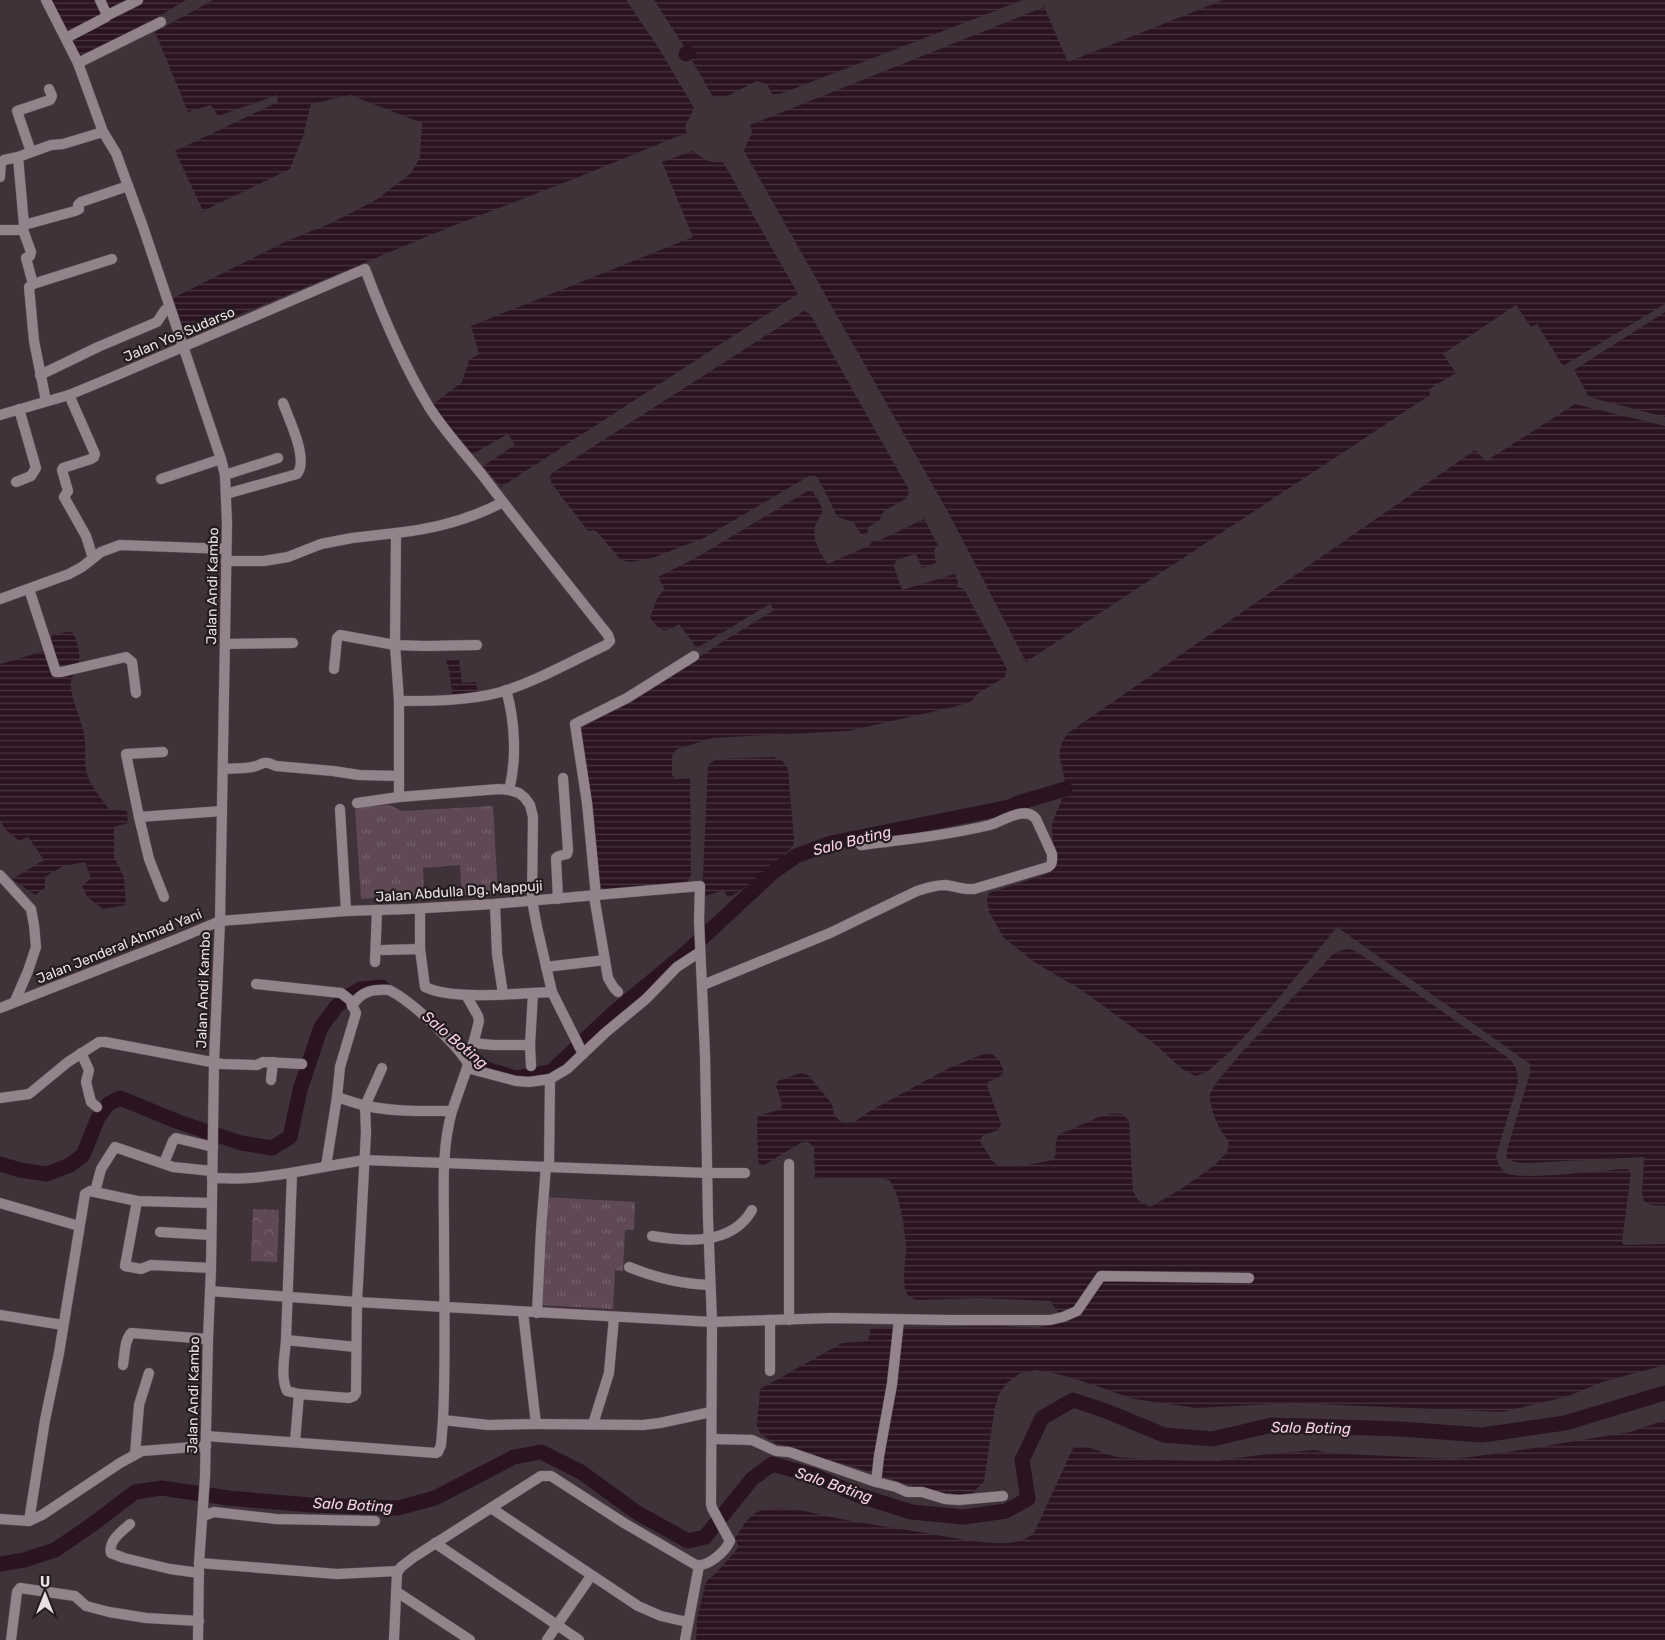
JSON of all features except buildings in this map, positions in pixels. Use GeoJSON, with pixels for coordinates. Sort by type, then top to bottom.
{"type":"FeatureCollection","features":[{"type":"Feature","properties":{"kind":"street","name":"Jalan Andi Kambo"},"geometry":{"type":"LineString","coordinates":[[46,0],[78,64],[103,132],[116,154],[184,347],[225,475],[226,561],[220,921],[214,1063],[205,1477],[199,1568],[198,1640]]}},
{"type":"Feature","properties":{"kind":"street"},"geometry":{"type":"LineString","coordinates":[[100,0],[106,16]]}},
{"type":"Feature","properties":{"kind":"street"},"geometry":{"type":"LineString","coordinates":[[66,38],[138,0]]}},
{"type":"Feature","properties":{"kind":"street"},"geometry":{"type":"LineString","coordinates":[[78,64],[161,22]]}},
{"type":"Feature","properties":{"kind":"street"},"geometry":{"type":"LineString","coordinates":[[31,152],[18,111],[50,100],[52,96],[49,89]]}},
{"type":"Feature","properties":{"kind":"street"},"geometry":{"type":"LineString","coordinates":[[0,177],[3,160],[103,132]]}},
{"type":"Feature","properties":{"kind":"street"},"geometry":{"type":"LineString","coordinates":[[18,157],[24,228],[31,252],[30,256],[26,258],[34,284]]}},
{"type":"Feature","properties":{"kind":"street"},"geometry":{"type":"LineString","coordinates":[[0,230],[24,228],[75,211],[79,209],[78,205],[81,202],[128,186]]}},
{"type":"Feature","properties":{"kind":"street"},"geometry":{"type":"LineString","coordinates":[[46,401],[34,341],[29,286],[112,260]]}},
{"type":"Feature","properties":{"kind":"street","name":"Jalan Yos Sudarso"},"geometry":{"type":"LineString","coordinates":[[0,415],[69,395],[365,269],[398,348],[426,402],[463,453],[503,502]]}},
{"type":"Feature","properties":{"kind":"street"},"geometry":{"type":"LineString","coordinates":[[40,375],[98,347],[157,322],[165,310],[170,308]]}},
{"type":"Feature","properties":{"kind":"street"},"geometry":{"type":"LineString","coordinates":[[69,395],[94,457],[63,468],[68,491],[64,497],[86,536],[93,558]]}},
{"type":"Feature","properties":{"kind":"street"},"geometry":{"type":"LineString","coordinates":[[226,494],[299,472],[301,464],[300,450],[283,403]]}},
{"type":"Feature","properties":{"kind":"street"},"geometry":{"type":"LineString","coordinates":[[16,482],[32,476],[36,468],[19,409]]}},
{"type":"Feature","properties":{"kind":"street"},"geometry":{"type":"LineString","coordinates":[[225,475],[278,458]]}},
{"type":"Feature","properties":{"kind":"street"},"geometry":{"type":"LineString","coordinates":[[161,479],[221,459]]}},
{"type":"Feature","properties":{"kind":"street"},"geometry":{"type":"LineString","coordinates":[[226,561],[264,561],[288,557],[321,544],[344,539],[430,528],[486,511],[503,502],[608,635],[610,641],[597,650],[528,682],[506,690],[464,699],[399,701]]}},
{"type":"Feature","properties":{"kind":"street"},"geometry":{"type":"LineString","coordinates":[[396,533],[399,797]]}},
{"type":"Feature","properties":{"kind":"street"},"geometry":{"type":"LineString","coordinates":[[0,599],[69,574],[108,549],[126,545],[226,549]]}},
{"type":"Feature","properties":{"kind":"street"},"geometry":{"type":"LineString","coordinates":[[29,589],[56,672],[126,657],[132,662],[136,693]]}},
{"type":"Feature","properties":{"kind":"street"},"geometry":{"type":"LineString","coordinates":[[334,669],[337,638],[340,635],[396,645],[477,644]]}},
{"type":"Feature","properties":{"kind":"street"},"geometry":{"type":"LineString","coordinates":[[225,644],[293,643]]}},
{"type":"Feature","properties":{"kind":"street"},"geometry":{"type":"LineString","coordinates":[[618,992],[612,985],[605,960],[595,896],[587,803],[575,724],[627,698],[694,656]]}},
{"type":"Feature","properties":{"kind":"street"},"geometry":{"type":"LineString","coordinates":[[506,690],[511,713],[514,765],[509,790]]}},
{"type":"Feature","properties":{"kind":"street"},"geometry":{"type":"LineString","coordinates":[[163,752],[126,754],[149,859],[164,897]]}},
{"type":"Feature","properties":{"kind":"street"},"geometry":{"type":"LineString","coordinates":[[223,769],[253,768],[260,763],[269,763],[276,766],[359,775],[399,776]]}},
{"type":"Feature","properties":{"kind":"street"},"geometry":{"type":"LineString","coordinates":[[558,899],[556,858],[567,854],[568,850],[563,778]]}},
{"type":"Feature","properties":{"kind":"street"},"geometry":{"type":"LineString","coordinates":[[357,803],[399,797],[499,789],[519,793],[525,798],[530,805],[533,817],[532,900],[546,967],[552,992],[582,1052]]}},
{"type":"Feature","properties":{"kind":"street"},"geometry":{"type":"LineString","coordinates":[[340,809],[346,911]]}},
{"type":"Feature","properties":{"kind":"street"},"geometry":{"type":"LineString","coordinates":[[139,817],[222,811]]}},
{"type":"Feature","properties":{"kind":"street"},"geometry":{"type":"LineString","coordinates":[[702,985],[826,935],[917,891],[946,885],[967,889],[974,888],[1048,867],[1051,865],[1052,860],[1052,854],[1036,819],[1029,813],[1016,815],[1000,822],[972,829],[860,845]]}},
{"type":"Feature","properties":{"kind":"street"},"geometry":{"type":"LineString","coordinates":[[0,876],[32,909],[36,947],[16,1001]]}},
{"type":"Feature","properties":{"kind":"street","name":"Jalan Abdulla Dg. Mappuji"},"geometry":{"type":"LineString","coordinates":[[220,921],[346,911],[495,904],[700,886],[700,951]]}},
{"type":"Feature","properties":{"kind":"street"},"geometry":{"type":"LineString","coordinates":[[495,904],[497,954],[503,994]]}},
{"type":"Feature","properties":{"kind":"street"},"geometry":{"type":"LineString","coordinates":[[420,909],[420,949],[425,987],[445,994],[466,995],[552,992]]}},
{"type":"Feature","properties":{"kind":"street"},"geometry":{"type":"LineString","coordinates":[[375,962],[377,910]]}},
{"type":"Feature","properties":{"kind":"street","name":"Jalan Jenderal Ahmad Yani"},"geometry":{"type":"LineString","coordinates":[[0,1008],[220,921]]}},
{"type":"Feature","properties":{"kind":"street"},"geometry":{"type":"LineString","coordinates":[[383,950],[420,949]]}},
{"type":"Feature","properties":{"kind":"street"},"geometry":{"type":"LineString","coordinates":[[699,1566],[726,1549],[730,1541],[712,1508],[712,1322],[700,951]]}},
{"type":"Feature","properties":{"kind":"street"},"geometry":{"type":"LineString","coordinates":[[351,1003],[369,990],[389,990],[411,1005],[433,1025],[463,1056],[468,1064],[516,1081],[529,1082],[550,1079],[567,1069],[582,1052],[646,999],[677,967],[700,951]]}},
{"type":"Feature","properties":{"kind":"street"},"geometry":{"type":"LineString","coordinates":[[546,967],[605,960]]}},
{"type":"Feature","properties":{"kind":"street"},"geometry":{"type":"LineString","coordinates":[[256,984],[341,993],[351,1003],[356,1013],[340,1067],[326,1166]]}},
{"type":"Feature","properties":{"kind":"street"},"geometry":{"type":"LineString","coordinates":[[532,1066],[530,1045],[533,993]]}},
{"type":"Feature","properties":{"kind":"street"},"geometry":{"type":"LineString","coordinates":[[0,1519],[30,1521],[52,1509],[135,1454],[147,1450],[206,1441],[295,1442],[438,1452],[441,1445],[443,1420],[444,1164],[447,1130],[468,1064],[479,1019],[466,995]]}},
{"type":"Feature","properties":{"kind":"street"},"geometry":{"type":"LineString","coordinates":[[0,1098],[30,1094],[68,1062],[94,1044],[104,1042],[234,1066],[258,1066],[261,1062],[302,1064]]}},
{"type":"Feature","properties":{"kind":"street"},"geometry":{"type":"LineString","coordinates":[[473,1045],[530,1045]]}},
{"type":"Feature","properties":{"kind":"street"},"geometry":{"type":"LineString","coordinates":[[81,1053],[89,1070],[86,1082],[90,1100],[97,1107]]}},
{"type":"Feature","properties":{"kind":"street"},"geometry":{"type":"LineString","coordinates":[[271,1080],[274,1062]]}},
{"type":"Feature","properties":{"kind":"street"},"geometry":{"type":"LineString","coordinates":[[292,1173],[284,1385],[287,1391],[299,1394],[340,1399],[349,1398],[356,1393],[357,1302],[365,1106],[382,1068]]}},
{"type":"Feature","properties":{"kind":"street"},"geometry":{"type":"LineString","coordinates":[[537,1313],[541,1230],[548,1167],[550,1079]]}},
{"type":"Feature","properties":{"kind":"street"},"geometry":{"type":"LineString","coordinates":[[337,1097],[365,1106],[403,1111],[452,1111]]}},
{"type":"Feature","properties":{"kind":"street"},"geometry":{"type":"LineString","coordinates":[[164,1164],[174,1139],[212,1147]]}},
{"type":"Feature","properties":{"kind":"street"},"geometry":{"type":"LineString","coordinates":[[95,1192],[101,1169],[115,1147],[182,1169],[212,1175],[249,1178],[292,1173],[364,1160],[745,1173]]}},
{"type":"Feature","properties":{"kind":"street"},"geometry":{"type":"LineString","coordinates":[[789,1164],[789,1320]]}},
{"type":"Feature","properties":{"kind":"street"},"geometry":{"type":"LineString","coordinates":[[30,1521],[45,1420],[86,1192],[95,1192],[137,1201],[211,1203]]}},
{"type":"Feature","properties":{"kind":"street"},"geometry":{"type":"LineString","coordinates":[[137,1201],[125,1266],[142,1269],[152,1265],[211,1268]]}},
{"type":"Feature","properties":{"kind":"street"},"geometry":{"type":"LineString","coordinates":[[0,1203],[79,1226]]}},
{"type":"Feature","properties":{"kind":"street"},"geometry":{"type":"LineString","coordinates":[[652,1236],[676,1240],[708,1239],[740,1225],[752,1210]]}},
{"type":"Feature","properties":{"kind":"street"},"geometry":{"type":"LineString","coordinates":[[160,1232],[211,1235]]}},
{"type":"Feature","properties":{"kind":"street"},"geometry":{"type":"LineString","coordinates":[[629,1267],[650,1276],[671,1281],[710,1285]]}},
{"type":"Feature","properties":{"kind":"street"},"geometry":{"type":"LineString","coordinates":[[210,1291],[357,1302],[712,1322],[832,1318],[1050,1320],[1077,1311],[1101,1276],[1249,1278]]}},
{"type":"Feature","properties":{"kind":"street"},"geometry":{"type":"LineString","coordinates":[[523,1312],[536,1424]]}},
{"type":"Feature","properties":{"kind":"street"},"geometry":{"type":"LineString","coordinates":[[0,1315],[63,1325]]}},
{"type":"Feature","properties":{"kind":"street"},"geometry":{"type":"LineString","coordinates":[[592,1424],[609,1373],[614,1317]]}},
{"type":"Feature","properties":{"kind":"street"},"geometry":{"type":"LineString","coordinates":[[770,1320],[770,1371]]}},
{"type":"Feature","properties":{"kind":"street"},"geometry":{"type":"LineString","coordinates":[[876,1482],[892,1384],[899,1320]]}},
{"type":"Feature","properties":{"kind":"street"},"geometry":{"type":"LineString","coordinates":[[123,1365],[126,1342],[128,1336],[132,1333],[208,1339]]}},
{"type":"Feature","properties":{"kind":"street"},"geometry":{"type":"LineString","coordinates":[[286,1340],[356,1347]]}},
{"type":"Feature","properties":{"kind":"street"},"geometry":{"type":"LineString","coordinates":[[135,1454],[139,1405],[149,1373]]}},
{"type":"Feature","properties":{"kind":"street"},"geometry":{"type":"LineString","coordinates":[[295,1442],[299,1394]]}},
{"type":"Feature","properties":{"kind":"street"},"geometry":{"type":"LineString","coordinates":[[443,1420],[488,1425],[660,1423],[711,1412]]}},
{"type":"Feature","properties":{"kind":"street"},"geometry":{"type":"LineString","coordinates":[[712,1440],[752,1440],[776,1451],[790,1452],[876,1482],[896,1486],[907,1492],[922,1492],[952,1500],[1003,1496]]}},
{"type":"Feature","properties":{"kind":"street"},"geometry":{"type":"LineString","coordinates":[[130,1524],[111,1544],[111,1553],[170,1569],[199,1568],[330,1574],[398,1571],[414,1557],[435,1543],[533,1480],[545,1475],[551,1476],[624,1523],[699,1566]]}},
{"type":"Feature","properties":{"kind":"street"},"geometry":{"type":"LineString","coordinates":[[491,1508],[591,1576],[649,1612],[688,1622]]}},
{"type":"Feature","properties":{"kind":"street"},"geometry":{"type":"LineString","coordinates":[[203,1512],[276,1519],[375,1521]]}},
{"type":"Feature","properties":{"kind":"street"},"geometry":{"type":"LineString","coordinates":[[435,1543],[579,1640]]}},
{"type":"Feature","properties":{"kind":"street"},"geometry":{"type":"LineString","coordinates":[[685,1640],[699,1566]]}},
{"type":"Feature","properties":{"kind":"street"},"geometry":{"type":"LineString","coordinates":[[394,1640],[398,1571]]}},
{"type":"Feature","properties":{"kind":"street"},"geometry":{"type":"LineString","coordinates":[[547,1640],[591,1576]]}},
{"type":"Feature","properties":{"kind":"street"},"geometry":{"type":"LineString","coordinates":[[11,1640],[17,1592],[20,1588],[74,1596],[86,1606],[102,1611],[146,1618],[198,1621]]}},
{"type":"Feature","properties":{"kind":"street"},"geometry":{"type":"LineString","coordinates":[[397,1592],[470,1640]]}},
{"type":"Feature","properties":{"kind":"green space"},"geometry":{"type":"Polygon","coordinates":[[[389,805],[402,811],[493,806],[498,894],[462,896],[460,865],[423,868],[424,895],[361,899],[355,807],[389,805]]]}},
{"type":"Feature","properties":{"kind":"green space"},"geometry":{"type":"Polygon","coordinates":[[[545,1197],[635,1202],[634,1230],[625,1230],[623,1271],[615,1270],[613,1309],[540,1305],[545,1197]]]}},
{"type":"Feature","properties":{"kind":"green space"},"geometry":{"type":"Polygon","coordinates":[[[253,1209],[279,1210],[277,1262],[251,1261],[253,1209]]]}},
{"type":"Feature","properties":{"kind":"shaded area"},"geometry":{"type":"Polygon","coordinates":[[[51,0],[186,0],[80,58],[51,0]]]}},
{"type":"Feature","properties":{"kind":"shaded area"},"geometry":{"type":"Polygon","coordinates":[[[213,0],[626,0],[660,50],[694,108],[685,127],[687,134],[450,227],[186,337],[173,298],[289,240],[329,224],[376,200],[411,173],[420,157],[422,123],[350,95],[311,104],[303,136],[290,169],[203,211],[175,151],[278,102],[277,95],[218,116],[211,105],[188,112],[155,32],[213,0]]]}},
{"type":"Feature","properties":{"kind":"shaded area"},"geometry":{"type":"Polygon","coordinates":[[[654,0],[1023,0],[780,94],[772,94],[767,84],[757,81],[727,96],[713,97],[685,48],[654,0]]]}},
{"type":"Feature","properties":{"kind":"shaded area"},"geometry":{"type":"Polygon","coordinates":[[[1223,0],[1665,0],[1665,304],[1563,366],[1537,324],[1531,327],[1516,305],[1443,354],[1456,373],[1429,389],[1430,395],[1026,662],[949,514],[744,151],[752,132],[750,125],[1044,7],[1068,62],[1223,0]]]}},
{"type":"Feature","properties":{"kind":"shaded area"},"geometry":{"type":"Polygon","coordinates":[[[692,151],[710,161],[723,162],[798,294],[501,487],[483,466],[515,445],[508,434],[471,455],[431,406],[462,382],[469,360],[479,354],[471,326],[693,237],[662,162],[692,151]]]}},
{"type":"Feature","properties":{"kind":"shaded area"},"geometry":{"type":"Polygon","coordinates":[[[804,311],[810,314],[909,490],[907,498],[884,511],[879,521],[867,528],[868,533],[861,534],[853,522],[837,516],[818,478],[809,476],[704,538],[655,557],[633,562],[620,559],[597,532],[594,530],[588,531],[552,484],[550,477],[552,473],[804,311]]]}},
{"type":"Feature","properties":{"kind":"shaded area"},"geometry":{"type":"Polygon","coordinates":[[[1665,312],[1665,417],[1589,397],[1574,370],[1665,312]]]}},
{"type":"Feature","properties":{"kind":"shaded area"},"geometry":{"type":"Polygon","coordinates":[[[1575,404],[1665,426],[1665,1206],[1650,1205],[1644,1201],[1642,1194],[1644,1157],[1527,1163],[1516,1162],[1506,1157],[1530,1073],[1530,1064],[1337,927],[1278,999],[1233,1049],[1207,1072],[1196,1076],[1182,1069],[1156,1045],[1080,989],[1034,962],[1004,938],[989,912],[987,899],[989,893],[1047,874],[1054,864],[1055,852],[1052,828],[1065,788],[1060,748],[1068,733],[1475,450],[1486,461],[1575,404]]]}},
{"type":"Feature","properties":{"kind":"shaded area"},"geometry":{"type":"Polygon","coordinates":[[[809,490],[812,490],[821,507],[822,512],[816,523],[814,534],[819,550],[828,564],[870,545],[872,541],[878,541],[924,519],[938,545],[934,551],[936,563],[922,568],[915,554],[896,560],[894,567],[902,590],[955,574],[958,582],[957,587],[964,589],[1007,669],[1005,677],[977,694],[972,701],[954,707],[848,731],[713,738],[677,749],[672,755],[672,775],[676,778],[690,778],[691,874],[688,881],[682,884],[613,890],[601,888],[599,886],[581,728],[642,695],[774,610],[770,604],[697,648],[679,624],[663,630],[650,618],[658,596],[665,590],[658,577],[699,556],[809,490]]]}},
{"type":"Feature","properties":{"kind":"shaded area"},"geometry":{"type":"Polygon","coordinates":[[[72,632],[79,650],[79,662],[72,677],[71,687],[84,735],[88,777],[109,809],[127,811],[128,823],[114,827],[114,857],[124,877],[126,905],[103,909],[87,897],[82,885],[91,879],[85,862],[63,866],[45,877],[45,888],[35,895],[12,879],[44,860],[28,837],[19,841],[5,829],[0,820],[0,664],[44,651],[53,635],[72,632]]]}},
{"type":"Feature","properties":{"kind":"shaded area"},"geometry":{"type":"Polygon","coordinates":[[[459,659],[462,683],[476,682],[478,692],[468,693],[468,696],[453,699],[446,661],[459,659]]]}},
{"type":"Feature","properties":{"kind":"shaded area"},"geometry":{"type":"Polygon","coordinates":[[[773,757],[782,760],[788,769],[793,846],[762,875],[728,898],[724,890],[702,897],[708,765],[716,759],[773,757]]]}},
{"type":"Feature","properties":{"kind":"shaded area"},"geometry":{"type":"Polygon","coordinates":[[[1349,949],[1375,964],[1513,1062],[1517,1072],[1518,1083],[1496,1156],[1500,1166],[1506,1173],[1527,1176],[1628,1169],[1631,1173],[1622,1242],[1624,1245],[1665,1244],[1665,1365],[1605,1381],[1566,1397],[1502,1412],[1293,1403],[1196,1408],[1134,1399],[1076,1379],[1036,1370],[1019,1374],[1007,1383],[999,1394],[995,1407],[984,1481],[973,1493],[966,1495],[918,1488],[848,1465],[812,1456],[789,1446],[776,1444],[761,1434],[757,1426],[760,1389],[842,1343],[868,1341],[871,1328],[996,1326],[1039,1328],[1063,1319],[1050,1301],[978,1298],[917,1300],[909,1296],[904,1285],[906,1247],[903,1222],[899,1202],[889,1180],[879,1178],[815,1179],[814,1147],[808,1142],[802,1142],[764,1165],[759,1164],[758,1116],[781,1109],[782,1104],[776,1086],[778,1081],[801,1073],[808,1075],[832,1104],[834,1115],[840,1121],[846,1123],[854,1122],[870,1111],[947,1069],[981,1055],[991,1053],[999,1060],[1004,1072],[999,1077],[988,1082],[987,1086],[1001,1124],[998,1130],[982,1136],[980,1142],[996,1164],[1016,1166],[1054,1159],[1056,1140],[1059,1134],[1099,1117],[1123,1114],[1129,1121],[1133,1191],[1138,1200],[1150,1207],[1181,1189],[1215,1165],[1227,1152],[1229,1141],[1216,1120],[1209,1096],[1216,1083],[1242,1052],[1334,953],[1349,949]]]}},
{"type":"Feature","properties":{"kind":"shaded area"},"geometry":{"type":"Polygon","coordinates":[[[1665,1420],[1665,1640],[696,1640],[697,1619],[706,1582],[739,1547],[735,1538],[743,1526],[756,1513],[768,1509],[798,1510],[969,1540],[1010,1543],[1026,1538],[1034,1533],[1074,1446],[1087,1447],[1116,1457],[1157,1460],[1217,1461],[1315,1450],[1329,1453],[1455,1459],[1630,1432],[1665,1420]]]}},
{"type":"Feature","properties":{"kind":"waterway","name":"Salo Boting"},"geometry":{"type":"LineString","coordinates":[[459,1048],[486,1069],[516,1078],[551,1072],[611,1015],[687,952],[772,873],[796,856],[831,843],[1009,807],[1065,789]]}},
{"type":"Feature","properties":{"kind":"waterway","name":"Salo Boting"},"geometry":{"type":"LineString","coordinates":[[0,1164],[20,1170],[47,1174],[70,1165],[83,1155],[98,1118],[108,1104],[120,1098],[176,1121],[241,1143],[272,1148],[290,1137],[300,1090],[321,1027],[336,1007],[350,995],[361,989],[382,987]]}},
{"type":"Feature","properties":{"kind":"waterway","name":"Salo Boting"},"geometry":{"type":"LineString","coordinates":[[0,1564],[24,1560],[55,1550],[135,1492],[162,1488],[228,1498],[311,1505],[398,1508],[435,1498],[514,1457],[541,1452],[581,1472],[636,1512],[688,1541],[705,1537],[752,1479],[772,1464],[812,1475],[858,1495],[911,1512],[964,1517],[1006,1511],[1028,1499],[1022,1460],[1042,1418],[1073,1400],[1106,1411],[1164,1435],[1212,1439],[1272,1425],[1401,1429],[1482,1435],[1565,1423],[1665,1393]]}}]}
